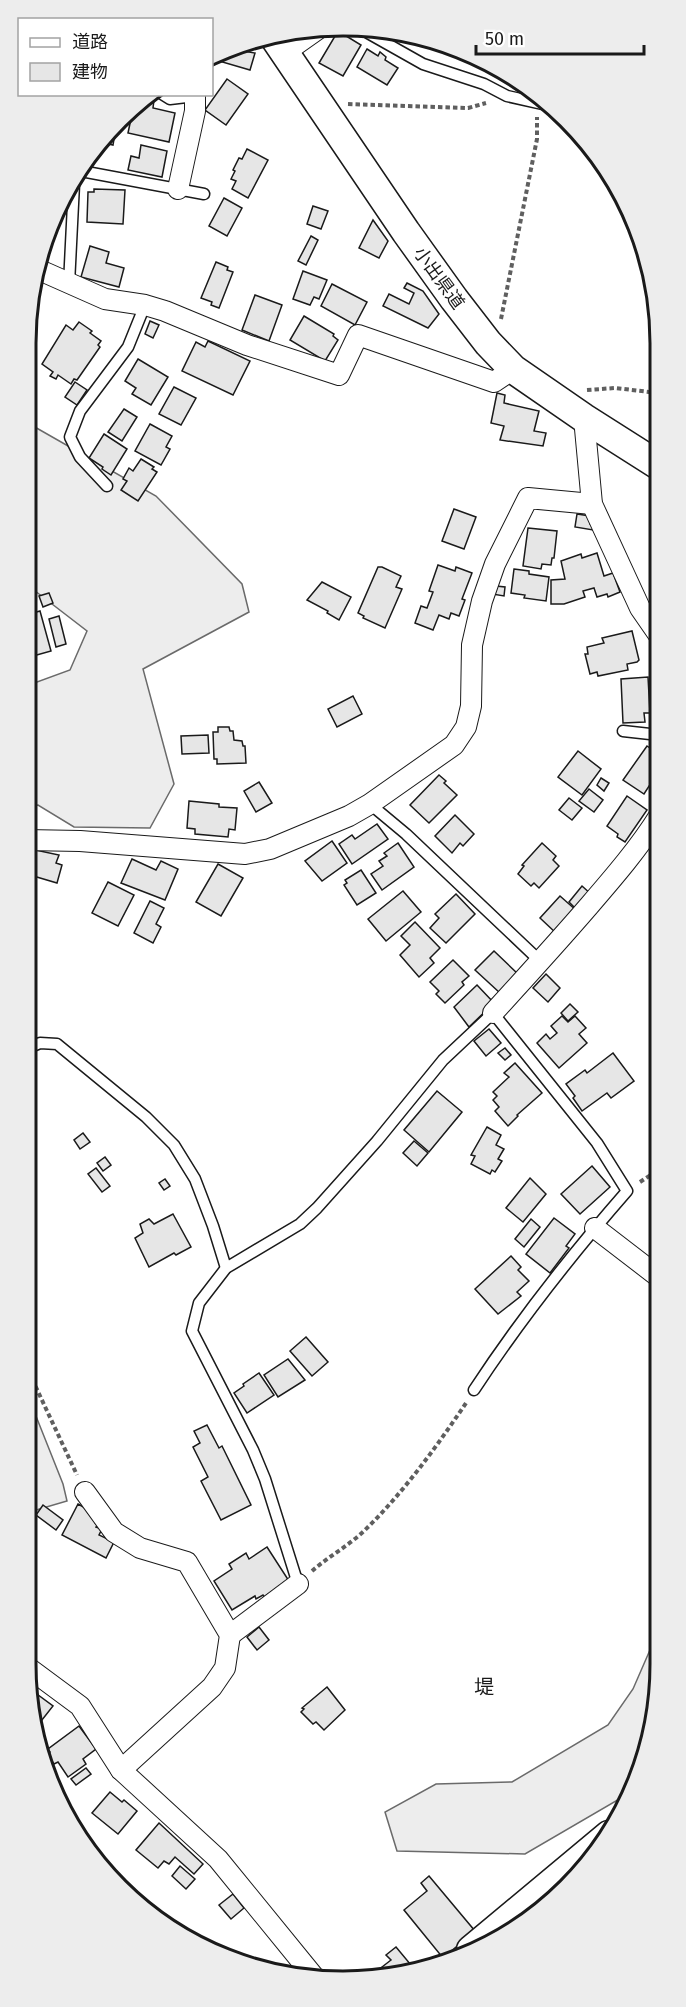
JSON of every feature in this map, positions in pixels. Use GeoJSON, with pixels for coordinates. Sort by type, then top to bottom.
{"type":"FeatureCollection","features":[{"type":"Feature","properties":{"kind":"main road","name":"小出県道"},"geometry":{"type":"LineString","coordinates":[[279,45],[447,290],[488,343],[513,369],[650,460]]}},
{"type":"Feature","properties":{"kind":"main road"},"geometry":{"type":"LineString","coordinates":[[493,1931],[580,1859]]}},
{"type":"Feature","properties":{"kind":"street"},"geometry":{"type":"LineString","coordinates":[[178,189],[195,111],[195,96]]}},
{"type":"Feature","properties":{"kind":"street"},"geometry":{"type":"LineString","coordinates":[[44,272],[105,299],[165,310],[247,345],[339,375],[358,335],[494,382],[513,369]]}},
{"type":"Feature","properties":{"kind":"street"},"geometry":{"type":"LineString","coordinates":[[584,418],[592,504],[640,608],[650,622]]}},
{"type":"Feature","properties":{"kind":"street"},"geometry":{"type":"LineString","coordinates":[[36,840],[80,841],[245,854],[270,849],[349,816],[370,804],[454,745],[466,727],[471,706],[472,645],[482,601],[495,564],[528,498],[592,504]]}},
{"type":"Feature","properties":{"kind":"street"},"geometry":{"type":"LineString","coordinates":[[493,1013],[541,962],[608,884],[650,830]]}},
{"type":"Feature","properties":{"kind":"street"},"geometry":{"type":"LineString","coordinates":[[595,1228],[650,1270]]}},
{"type":"Feature","properties":{"kind":"street"},"geometry":{"type":"LineString","coordinates":[[85,1492],[114,1532],[140,1548],[187,1563],[230,1635],[225,1668],[212,1687],[121,1770]]}},
{"type":"Feature","properties":{"kind":"street"},"geometry":{"type":"LineString","coordinates":[[230,1635],[298,1584]]}},
{"type":"Feature","properties":{"kind":"street"},"geometry":{"type":"LineString","coordinates":[[36,1674],[80,1706],[121,1770],[218,1859],[307,1968]]}},
{"type":"Feature","properties":{"kind":"lane"},"geometry":{"type":"LineString","coordinates":[[378,38],[423,64],[484,84],[507,96],[533,102]]}},
{"type":"Feature","properties":{"kind":"lane"},"geometry":{"type":"LineString","coordinates":[[165,96],[170,99],[189,96]]}},
{"type":"Feature","properties":{"kind":"lane"},"geometry":{"type":"LineString","coordinates":[[88,172],[204,194]]}},
{"type":"Feature","properties":{"kind":"lane"},"geometry":{"type":"LineString","coordinates":[[69,284],[73,196]]}},
{"type":"Feature","properties":{"kind":"lane"},"geometry":{"type":"LineString","coordinates":[[107,486],[80,457],[70,437],[80,411],[128,347],[145,305]]}},
{"type":"Feature","properties":{"kind":"lane"},"geometry":{"type":"LineString","coordinates":[[623,731],[650,734]]}},
{"type":"Feature","properties":{"kind":"lane"},"geometry":{"type":"LineString","coordinates":[[370,804],[406,834],[541,962]]}},
{"type":"Feature","properties":{"kind":"lane"},"geometry":{"type":"LineString","coordinates":[[298,1584],[265,1479],[253,1450],[192,1331],[199,1303],[226,1268],[300,1224],[317,1208],[377,1141],[443,1060],[493,1013],[597,1143],[627,1191],[595,1228],[505,1344],[474,1390]]}},
{"type":"Feature","properties":{"kind":"lane"},"geometry":{"type":"LineString","coordinates":[[36,1045],[57,1044],[146,1117],[174,1145],[195,1179],[226,1268]]}},
{"type":"Feature","properties":{"kind":"path"},"geometry":{"type":"LineString","coordinates":[[321,109],[352,103],[468,108],[507,96]]}},
{"type":"Feature","properties":{"kind":"path"},"geometry":{"type":"LineString","coordinates":[[488,343],[499,331],[537,139],[537,121]]}},
{"type":"Feature","properties":{"kind":"path"},"geometry":{"type":"LineString","coordinates":[[554,398],[593,389],[615,388],[650,392]]}},
{"type":"Feature","properties":{"kind":"path"},"geometry":{"type":"LineString","coordinates":[[627,1191],[650,1175]]}},
{"type":"Feature","properties":{"kind":"path"},"geometry":{"type":"LineString","coordinates":[[36,1387],[85,1492]]}},
{"type":"Feature","properties":{"kind":"path"},"geometry":{"type":"LineString","coordinates":[[298,1584],[327,1558],[361,1533],[404,1490],[444,1436],[474,1390]]}},
{"type":"Feature","properties":{"kind":"shaded area"},"geometry":{"type":"Polygon","coordinates":[[[36,428],[156,496],[242,584],[249,612],[143,669],[174,784],[150,828],[74,827],[36,805],[36,682],[70,670],[87,631],[36,592],[36,428]]]}},
{"type":"Feature","properties":{"kind":"shaded area"},"geometry":{"type":"Polygon","coordinates":[[[36,1416],[63,1484],[67,1501],[36,1510],[36,1416]]]}},
{"type":"Feature","properties":{"kind":"shaded area"},"geometry":{"type":"Polygon","coordinates":[[[650,1650],[647,1704],[640,1743],[618,1800],[525,1854],[397,1851],[385,1812],[436,1784],[512,1782],[608,1725],[633,1689],[650,1650]]]}},
{"type":"Feature","properties":{"kind":"building"},"geometry":{"type":"Polygon","coordinates":[[[335,36],[347,36],[361,45],[343,76],[319,63],[335,36]]]}},
{"type":"Feature","properties":{"kind":"building"},"geometry":{"type":"Polygon","coordinates":[[[367,49],[378,56],[380,52],[386,57],[385,60],[398,68],[387,85],[357,67],[367,49]]]}},
{"type":"Feature","properties":{"kind":"building"},"geometry":{"type":"Polygon","coordinates":[[[246,51],[255,53],[250,70],[221,62],[246,51]]]}},
{"type":"Feature","properties":{"kind":"building"},"geometry":{"type":"Polygon","coordinates":[[[227,79],[248,94],[226,125],[205,110],[227,79]]]}},
{"type":"Feature","properties":{"kind":"building"},"geometry":{"type":"Polygon","coordinates":[[[154,101],[153,108],[175,113],[169,142],[128,133],[130,122],[154,101]]]}},
{"type":"Feature","properties":{"kind":"building"},"geometry":{"type":"Polygon","coordinates":[[[141,145],[167,151],[162,177],[128,170],[131,156],[139,158],[141,145]]]}},
{"type":"Feature","properties":{"kind":"building"},"geometry":{"type":"Polygon","coordinates":[[[247,149],[268,160],[248,198],[232,189],[236,181],[231,179],[239,158],[242,159],[247,149]]]}},
{"type":"Feature","properties":{"kind":"building"},"geometry":{"type":"Polygon","coordinates":[[[94,189],[125,190],[123,224],[87,222],[88,192],[94,192],[94,189]]]}},
{"type":"Feature","properties":{"kind":"building"},"geometry":{"type":"Polygon","coordinates":[[[224,198],[242,208],[227,236],[209,226],[224,198]]]}},
{"type":"Feature","properties":{"kind":"building"},"geometry":{"type":"Polygon","coordinates":[[[313,206],[328,211],[321,229],[307,224],[313,206]]]}},
{"type":"Feature","properties":{"kind":"building"},"geometry":{"type":"Polygon","coordinates":[[[373,220],[388,241],[379,258],[359,248],[373,220]]]}},
{"type":"Feature","properties":{"kind":"building"},"geometry":{"type":"Polygon","coordinates":[[[311,236],[318,240],[306,265],[298,261],[311,236]]]}},
{"type":"Feature","properties":{"kind":"building"},"geometry":{"type":"Polygon","coordinates":[[[90,246],[109,252],[106,263],[124,268],[119,287],[81,277],[90,246]]]}},
{"type":"Feature","properties":{"kind":"building"},"geometry":{"type":"Polygon","coordinates":[[[216,262],[233,272],[219,308],[211,305],[212,302],[201,298],[216,262]]]}},
{"type":"Feature","properties":{"kind":"building"},"geometry":{"type":"Polygon","coordinates":[[[303,271],[327,280],[319,299],[314,297],[310,305],[293,299],[303,271]]]}},
{"type":"Feature","properties":{"kind":"building"},"geometry":{"type":"Polygon","coordinates":[[[407,283],[423,291],[439,314],[428,328],[383,306],[389,294],[409,304],[414,293],[404,288],[407,283]]]}},
{"type":"Feature","properties":{"kind":"building"},"geometry":{"type":"Polygon","coordinates":[[[332,284],[367,302],[355,325],[321,306],[332,284]]]}},
{"type":"Feature","properties":{"kind":"building"},"geometry":{"type":"Polygon","coordinates":[[[255,295],[282,305],[269,341],[242,330],[255,295]]]}},
{"type":"Feature","properties":{"kind":"building"},"geometry":{"type":"Polygon","coordinates":[[[304,316],[334,334],[333,336],[338,340],[325,361],[290,340],[304,316]]]}},
{"type":"Feature","properties":{"kind":"building"},"geometry":{"type":"Polygon","coordinates":[[[150,321],[159,325],[153,338],[145,334],[150,321]]]}},
{"type":"Feature","properties":{"kind":"building"},"geometry":{"type":"Polygon","coordinates":[[[79,322],[101,341],[98,345],[100,347],[77,380],[74,379],[71,384],[58,375],[56,379],[50,376],[53,372],[42,364],[66,325],[73,330],[79,322]]]}},
{"type":"Feature","properties":{"kind":"building"},"geometry":{"type":"Polygon","coordinates":[[[208,341],[250,361],[233,395],[182,371],[196,342],[205,347],[208,341]]]}},
{"type":"Feature","properties":{"kind":"building"},"geometry":{"type":"Polygon","coordinates":[[[138,359],[168,377],[151,405],[132,394],[136,388],[125,381],[138,359]]]}},
{"type":"Feature","properties":{"kind":"building"},"geometry":{"type":"Polygon","coordinates":[[[75,382],[87,390],[77,405],[65,397],[75,382]]]}},
{"type":"Feature","properties":{"kind":"building"},"geometry":{"type":"Polygon","coordinates":[[[174,387],[196,398],[181,425],[159,414],[174,387]]]}},
{"type":"Feature","properties":{"kind":"building"},"geometry":{"type":"Polygon","coordinates":[[[497,393],[505,395],[504,403],[539,411],[534,431],[546,433],[543,446],[500,440],[504,426],[491,423],[497,393]]]}},
{"type":"Feature","properties":{"kind":"building"},"geometry":{"type":"Polygon","coordinates":[[[124,409],[137,417],[122,441],[108,432],[124,409]]]}},
{"type":"Feature","properties":{"kind":"building"},"geometry":{"type":"Polygon","coordinates":[[[150,424],[172,436],[166,447],[170,449],[161,465],[135,451],[150,424]]]}},
{"type":"Feature","properties":{"kind":"building"},"geometry":{"type":"Polygon","coordinates":[[[104,434],[127,449],[111,475],[89,458],[104,434]]]}},
{"type":"Feature","properties":{"kind":"building"},"geometry":{"type":"Polygon","coordinates":[[[141,459],[154,467],[152,469],[157,472],[138,501],[121,490],[127,481],[123,479],[129,468],[133,471],[141,459]]]}},
{"type":"Feature","properties":{"kind":"building"},"geometry":{"type":"Polygon","coordinates":[[[454,509],[476,517],[464,549],[442,541],[454,509]]]}},
{"type":"Feature","properties":{"kind":"building"},"geometry":{"type":"Polygon","coordinates":[[[577,514],[590,516],[590,524],[594,525],[593,530],[575,527],[577,514]]]}},
{"type":"Feature","properties":{"kind":"building"},"geometry":{"type":"Polygon","coordinates":[[[528,528],[557,531],[551,565],[542,564],[541,569],[523,566],[528,528]]]}},
{"type":"Feature","properties":{"kind":"building"},"geometry":{"type":"Polygon","coordinates":[[[597,553],[604,576],[613,573],[620,592],[608,597],[607,594],[597,597],[594,588],[583,591],[585,597],[564,604],[551,604],[551,580],[565,579],[561,561],[581,554],[582,558],[597,553]]]}},
{"type":"Feature","properties":{"kind":"building"},"geometry":{"type":"Polygon","coordinates":[[[438,565],[455,571],[456,567],[472,573],[462,599],[465,600],[459,616],[451,613],[449,619],[439,615],[433,630],[415,623],[421,606],[427,608],[433,592],[429,591],[438,565]]]}},
{"type":"Feature","properties":{"kind":"building"},"geometry":{"type":"Polygon","coordinates":[[[378,567],[401,576],[396,587],[402,589],[385,628],[363,618],[364,616],[358,613],[378,567]]]}},
{"type":"Feature","properties":{"kind":"building"},"geometry":{"type":"Polygon","coordinates":[[[514,569],[549,577],[546,601],[524,598],[525,595],[511,593],[514,569]]]}},
{"type":"Feature","properties":{"kind":"building"},"geometry":{"type":"Polygon","coordinates":[[[322,582],[351,597],[339,620],[327,613],[328,611],[307,600],[322,582]]]}},
{"type":"Feature","properties":{"kind":"building"},"geometry":{"type":"Polygon","coordinates":[[[496,586],[505,587],[504,596],[492,594],[496,586]]]}},
{"type":"Feature","properties":{"kind":"building"},"geometry":{"type":"Polygon","coordinates":[[[49,593],[53,603],[43,607],[39,596],[49,593]]]}},
{"type":"Feature","properties":{"kind":"building"},"geometry":{"type":"Polygon","coordinates":[[[40,611],[51,651],[36,655],[36,612],[40,611]]]}},
{"type":"Feature","properties":{"kind":"building"},"geometry":{"type":"Polygon","coordinates":[[[59,616],[66,644],[56,647],[49,619],[59,616]]]}},
{"type":"Feature","properties":{"kind":"building"},"geometry":{"type":"Polygon","coordinates":[[[632,631],[639,660],[627,664],[628,670],[598,676],[597,672],[590,674],[585,654],[588,654],[587,647],[604,643],[602,638],[632,631]]]}},
{"type":"Feature","properties":{"kind":"building"},"geometry":{"type":"Polygon","coordinates":[[[648,677],[650,713],[644,713],[645,722],[623,723],[621,679],[648,677]]]}},
{"type":"Feature","properties":{"kind":"building"},"geometry":{"type":"Polygon","coordinates":[[[353,696],[362,714],[337,727],[328,709],[353,696]]]}},
{"type":"Feature","properties":{"kind":"building"},"geometry":{"type":"Polygon","coordinates":[[[218,727],[229,727],[230,731],[233,731],[234,740],[242,741],[245,746],[246,763],[217,764],[217,759],[214,759],[213,732],[218,732],[218,727]]]}},
{"type":"Feature","properties":{"kind":"building"},"geometry":{"type":"Polygon","coordinates":[[[208,735],[209,753],[182,754],[181,736],[208,735]]]}},
{"type":"Feature","properties":{"kind":"building"},"geometry":{"type":"Polygon","coordinates":[[[647,746],[650,748],[650,785],[644,794],[623,780],[647,746]]]}},
{"type":"Feature","properties":{"kind":"building"},"geometry":{"type":"Polygon","coordinates":[[[578,751],[601,769],[582,795],[558,777],[578,751]]]}},
{"type":"Feature","properties":{"kind":"building"},"geometry":{"type":"Polygon","coordinates":[[[439,775],[457,795],[429,823],[410,805],[439,775]]]}},
{"type":"Feature","properties":{"kind":"building"},"geometry":{"type":"Polygon","coordinates":[[[601,778],[609,783],[604,791],[597,785],[601,778]]]}},
{"type":"Feature","properties":{"kind":"building"},"geometry":{"type":"Polygon","coordinates":[[[259,782],[272,803],[256,812],[244,791],[259,782]]]}},
{"type":"Feature","properties":{"kind":"building"},"geometry":{"type":"Polygon","coordinates":[[[589,789],[603,800],[594,812],[579,801],[589,789]]]}},
{"type":"Feature","properties":{"kind":"building"},"geometry":{"type":"Polygon","coordinates":[[[627,796],[647,810],[625,842],[607,826],[627,796]]]}},
{"type":"Feature","properties":{"kind":"building"},"geometry":{"type":"Polygon","coordinates":[[[569,798],[582,808],[572,820],[559,810],[569,798]]]}},
{"type":"Feature","properties":{"kind":"building"},"geometry":{"type":"Polygon","coordinates":[[[189,801],[237,808],[235,830],[229,829],[228,837],[195,834],[195,829],[187,828],[189,801]]]}},
{"type":"Feature","properties":{"kind":"building"},"geometry":{"type":"Polygon","coordinates":[[[455,815],[474,834],[463,846],[460,843],[452,853],[435,836],[455,815]]]}},
{"type":"Feature","properties":{"kind":"building"},"geometry":{"type":"Polygon","coordinates":[[[377,824],[388,839],[352,864],[339,844],[352,835],[355,839],[377,824]]]}},
{"type":"Feature","properties":{"kind":"building"},"geometry":{"type":"Polygon","coordinates":[[[332,841],[347,863],[322,881],[305,861],[332,841]]]}},
{"type":"Feature","properties":{"kind":"building"},"geometry":{"type":"Polygon","coordinates":[[[398,843],[414,867],[382,890],[371,874],[383,866],[379,861],[387,856],[384,853],[398,843]]]}},
{"type":"Feature","properties":{"kind":"building"},"geometry":{"type":"Polygon","coordinates":[[[542,843],[556,856],[553,860],[559,866],[539,888],[534,883],[531,886],[518,874],[524,866],[522,865],[542,843]]]}},
{"type":"Feature","properties":{"kind":"building"},"geometry":{"type":"Polygon","coordinates":[[[36,850],[59,855],[56,863],[62,865],[57,883],[36,877],[36,850]]]}},
{"type":"Feature","properties":{"kind":"building"},"geometry":{"type":"Polygon","coordinates":[[[132,859],[156,870],[161,861],[178,869],[165,900],[121,883],[132,859]]]}},
{"type":"Feature","properties":{"kind":"building"},"geometry":{"type":"Polygon","coordinates":[[[218,864],[243,878],[221,916],[196,902],[218,864]]]}},
{"type":"Feature","properties":{"kind":"building"},"geometry":{"type":"Polygon","coordinates":[[[361,870],[376,893],[357,905],[344,885],[347,883],[345,880],[361,870]]]}},
{"type":"Feature","properties":{"kind":"building"},"geometry":{"type":"Polygon","coordinates":[[[108,882],[134,895],[118,926],[92,913],[108,882]]]}},
{"type":"Feature","properties":{"kind":"building"},"geometry":{"type":"Polygon","coordinates":[[[582,886],[592,895],[578,911],[569,902],[582,886]]]}},
{"type":"Feature","properties":{"kind":"building"},"geometry":{"type":"Polygon","coordinates":[[[403,891],[421,912],[386,941],[368,919],[403,891]]]}},
{"type":"Feature","properties":{"kind":"building"},"geometry":{"type":"Polygon","coordinates":[[[456,894],[475,914],[446,943],[430,928],[439,918],[435,914],[456,894]]]}},
{"type":"Feature","properties":{"kind":"building"},"geometry":{"type":"Polygon","coordinates":[[[560,896],[577,911],[557,934],[540,918],[560,896]]]}},
{"type":"Feature","properties":{"kind":"building"},"geometry":{"type":"Polygon","coordinates":[[[150,901],[164,908],[156,924],[161,927],[153,943],[134,933],[150,901]]]}},
{"type":"Feature","properties":{"kind":"building"},"geometry":{"type":"Polygon","coordinates":[[[415,922],[440,948],[430,958],[434,963],[419,977],[400,955],[410,945],[401,936],[415,922]]]}},
{"type":"Feature","properties":{"kind":"building"},"geometry":{"type":"Polygon","coordinates":[[[494,951],[518,974],[500,993],[475,970],[494,951]]]}},
{"type":"Feature","properties":{"kind":"building"},"geometry":{"type":"Polygon","coordinates":[[[453,960],[469,976],[462,982],[464,985],[445,1003],[436,994],[439,991],[430,982],[453,960]]]}},
{"type":"Feature","properties":{"kind":"building"},"geometry":{"type":"Polygon","coordinates":[[[546,974],[560,988],[548,1002],[533,988],[546,974]]]}},
{"type":"Feature","properties":{"kind":"building"},"geometry":{"type":"Polygon","coordinates":[[[477,985],[494,1003],[469,1027],[454,1007],[477,985]]]}},
{"type":"Feature","properties":{"kind":"building"},"geometry":{"type":"Polygon","coordinates":[[[570,1004],[578,1012],[568,1021],[561,1013],[570,1004]]]}},
{"type":"Feature","properties":{"kind":"building"},"geometry":{"type":"Polygon","coordinates":[[[562,1016],[568,1022],[575,1016],[586,1028],[579,1034],[587,1043],[559,1068],[537,1043],[546,1034],[550,1039],[557,1033],[551,1026],[562,1016]]]}},
{"type":"Feature","properties":{"kind":"building"},"geometry":{"type":"Polygon","coordinates":[[[489,1029],[501,1043],[486,1056],[474,1041],[489,1029]]]}},
{"type":"Feature","properties":{"kind":"building"},"geometry":{"type":"Polygon","coordinates":[[[505,1048],[511,1055],[505,1060],[498,1053],[505,1048]]]}},
{"type":"Feature","properties":{"kind":"building"},"geometry":{"type":"Polygon","coordinates":[[[613,1053],[634,1081],[611,1098],[607,1093],[582,1111],[566,1084],[585,1070],[587,1073],[613,1053]]]}},
{"type":"Feature","properties":{"kind":"building"},"geometry":{"type":"Polygon","coordinates":[[[515,1063],[542,1093],[508,1126],[495,1111],[499,1107],[493,1100],[497,1096],[493,1092],[509,1077],[504,1073],[515,1063]]]}},
{"type":"Feature","properties":{"kind":"building"},"geometry":{"type":"Polygon","coordinates":[[[437,1091],[462,1112],[429,1152],[404,1130],[437,1091]]]}},
{"type":"Feature","properties":{"kind":"building"},"geometry":{"type":"Polygon","coordinates":[[[487,1127],[501,1135],[496,1145],[504,1149],[498,1159],[502,1161],[495,1172],[492,1170],[490,1174],[471,1164],[475,1156],[471,1155],[487,1127]]]}},
{"type":"Feature","properties":{"kind":"building"},"geometry":{"type":"Polygon","coordinates":[[[83,1133],[90,1142],[80,1149],[74,1140],[83,1133]]]}},
{"type":"Feature","properties":{"kind":"building"},"geometry":{"type":"Polygon","coordinates":[[[414,1141],[428,1153],[417,1166],[403,1153],[414,1141]]]}},
{"type":"Feature","properties":{"kind":"building"},"geometry":{"type":"Polygon","coordinates":[[[105,1157],[111,1165],[103,1171],[97,1163],[105,1157]]]}},
{"type":"Feature","properties":{"kind":"building"},"geometry":{"type":"Polygon","coordinates":[[[592,1166],[610,1187],[580,1214],[561,1194],[592,1166]]]}},
{"type":"Feature","properties":{"kind":"building"},"geometry":{"type":"Polygon","coordinates":[[[96,1168],[110,1186],[102,1192],[88,1174],[96,1168]]]}},
{"type":"Feature","properties":{"kind":"building"},"geometry":{"type":"Polygon","coordinates":[[[530,1178],[546,1194],[523,1222],[506,1208],[530,1178]]]}},
{"type":"Feature","properties":{"kind":"building"},"geometry":{"type":"Polygon","coordinates":[[[165,1179],[170,1186],[164,1190],[159,1183],[165,1179]]]}},
{"type":"Feature","properties":{"kind":"building"},"geometry":{"type":"Polygon","coordinates":[[[173,1214],[191,1247],[176,1255],[174,1253],[149,1267],[135,1238],[143,1233],[140,1224],[149,1219],[154,1224],[173,1214]]]}},
{"type":"Feature","properties":{"kind":"building"},"geometry":{"type":"Polygon","coordinates":[[[554,1218],[575,1234],[566,1246],[569,1248],[550,1273],[526,1254],[554,1218]]]}},
{"type":"Feature","properties":{"kind":"building"},"geometry":{"type":"Polygon","coordinates":[[[531,1219],[540,1227],[524,1247],[515,1239],[531,1219]]]}},
{"type":"Feature","properties":{"kind":"building"},"geometry":{"type":"Polygon","coordinates":[[[511,1256],[521,1267],[518,1270],[529,1281],[517,1292],[521,1296],[498,1314],[475,1289],[511,1256]]]}},
{"type":"Feature","properties":{"kind":"building"},"geometry":{"type":"Polygon","coordinates":[[[306,1337],[328,1362],[312,1376],[290,1351],[306,1337]]]}},
{"type":"Feature","properties":{"kind":"building"},"geometry":{"type":"Polygon","coordinates":[[[288,1359],[305,1380],[278,1397],[264,1375],[288,1359]]]}},
{"type":"Feature","properties":{"kind":"building"},"geometry":{"type":"Polygon","coordinates":[[[259,1373],[274,1395],[247,1413],[234,1393],[259,1373]]]}},
{"type":"Feature","properties":{"kind":"building"},"geometry":{"type":"Polygon","coordinates":[[[207,1425],[219,1448],[222,1446],[251,1505],[221,1520],[201,1481],[208,1477],[193,1447],[200,1443],[194,1431],[207,1425]]]}},
{"type":"Feature","properties":{"kind":"building"},"geometry":{"type":"Polygon","coordinates":[[[78,1504],[89,1510],[88,1513],[98,1524],[96,1527],[102,1529],[99,1535],[114,1542],[106,1558],[62,1535],[78,1504]]]}},
{"type":"Feature","properties":{"kind":"building"},"geometry":{"type":"Polygon","coordinates":[[[43,1505],[63,1520],[56,1530],[36,1515],[43,1505]]]}},
{"type":"Feature","properties":{"kind":"building"},"geometry":{"type":"Polygon","coordinates":[[[267,1547],[289,1581],[264,1597],[263,1595],[256,1599],[255,1596],[232,1610],[214,1581],[232,1569],[229,1564],[246,1553],[249,1559],[267,1547]]]}},
{"type":"Feature","properties":{"kind":"building"},"geometry":{"type":"Polygon","coordinates":[[[259,1627],[269,1640],[257,1650],[247,1637],[259,1627]]]}},
{"type":"Feature","properties":{"kind":"building"},"geometry":{"type":"Polygon","coordinates":[[[327,1687],[345,1710],[324,1730],[316,1722],[313,1724],[301,1712],[304,1709],[302,1708],[327,1687]]]}},
{"type":"Feature","properties":{"kind":"building"},"geometry":{"type":"Polygon","coordinates":[[[38,1695],[53,1706],[41,1721],[38,1695]]]}},
{"type":"Feature","properties":{"kind":"building"},"geometry":{"type":"Polygon","coordinates":[[[79,1726],[96,1749],[83,1759],[86,1764],[68,1777],[58,1762],[54,1764],[48,1749],[79,1726]]]}},
{"type":"Feature","properties":{"kind":"building"},"geometry":{"type":"Polygon","coordinates":[[[86,1768],[91,1774],[76,1785],[71,1779],[86,1768]]]}},
{"type":"Feature","properties":{"kind":"building"},"geometry":{"type":"Polygon","coordinates":[[[110,1792],[137,1811],[118,1834],[92,1813],[110,1792]]]}},
{"type":"Feature","properties":{"kind":"building"},"geometry":{"type":"Polygon","coordinates":[[[159,1823],[203,1864],[194,1874],[175,1857],[169,1864],[164,1861],[158,1868],[136,1850],[159,1823]]]}},
{"type":"Feature","properties":{"kind":"building"},"geometry":{"type":"Polygon","coordinates":[[[180,1866],[195,1879],[186,1889],[172,1876],[180,1866]]]}},
{"type":"Feature","properties":{"kind":"building"},"geometry":{"type":"Polygon","coordinates":[[[429,1876],[475,1931],[450,1952],[441,1955],[404,1910],[427,1891],[421,1883],[429,1876]]]}},
{"type":"Feature","properties":{"kind":"building"},"geometry":{"type":"Polygon","coordinates":[[[233,1894],[244,1908],[231,1919],[219,1905],[233,1894]]]}},
{"type":"Feature","properties":{"kind":"building"},"geometry":{"type":"Polygon","coordinates":[[[396,1947],[410,1964],[380,1968],[391,1960],[386,1955],[396,1947]]]}},
{"type":"Feature","properties":{"kind":"district","name":"堤"},"geometry":{"type":"Point","coordinates":[484,1687]}}]}
